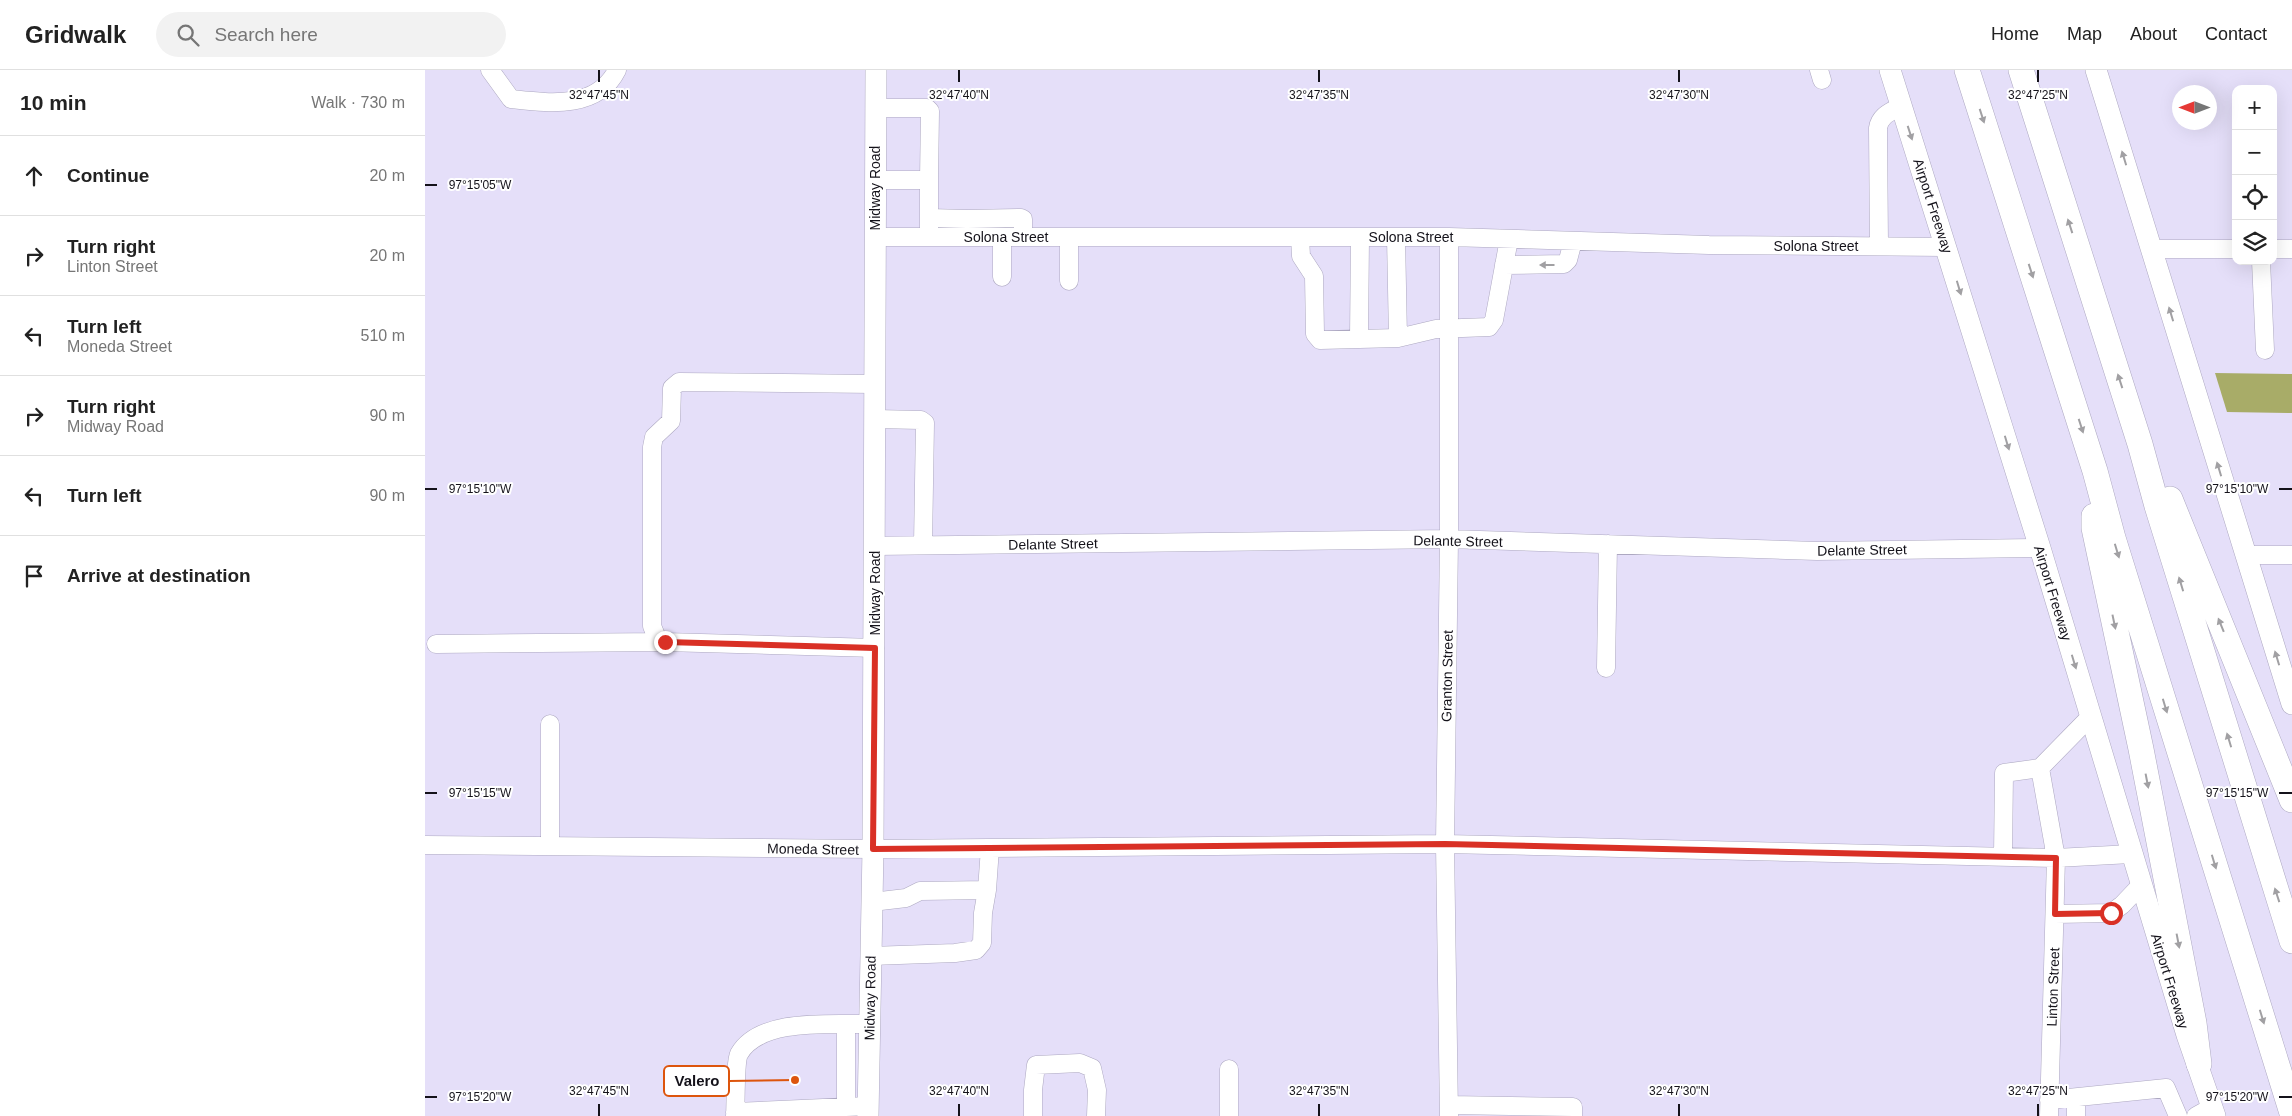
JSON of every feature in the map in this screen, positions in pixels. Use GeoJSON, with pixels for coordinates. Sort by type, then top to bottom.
{"type":"FeatureCollection","features":[{"type":"Feature","properties":{"kind":"highway"},"geometry":{"type":"LineString","coordinates":[[1967,70],[2095,471],[2113,538],[2292,1113]]}},
{"type":"Feature","properties":{"kind":"highway"},"geometry":{"type":"LineString","coordinates":[[2021,70],[2140,444],[2157,506],[2292,941]]}},
{"type":"Feature","properties":{"kind":"highway"},"geometry":{"type":"LineString","coordinates":[[2140,444],[2169,496],[2292,800]]}},
{"type":"Feature","properties":{"kind":"highway"},"geometry":{"type":"LineString","coordinates":[[2095,471],[2094,528],[2151,798],[2195,1023],[2199,1064]]}},
{"type":"Feature","properties":{"kind":"main road","name":"Midway Road"},"geometry":{"type":"LineString","coordinates":[[868,1111],[875,648],[876,70]]}},
{"type":"Feature","properties":{"kind":"main road","name":"Airport Freeway"},"geometry":{"type":"LineString","coordinates":[[1890,70],[2040,548],[2187,1035],[2199,1064],[2205,1114]]}},
{"type":"Feature","properties":{"kind":"main road"},"geometry":{"type":"LineString","coordinates":[[2096,70],[2292,704]]}},
{"type":"Feature","properties":{"kind":"street"},"geometry":{"type":"LineString","coordinates":[[490,70],[511,99],[547,103],[584,100],[611,82],[617,70]]}},
{"type":"Feature","properties":{"kind":"street"},"geometry":{"type":"LineString","coordinates":[[1879,246],[1879,121],[1901,106]]}},
{"type":"Feature","properties":{"kind":"street"},"geometry":{"type":"LineString","coordinates":[[876,108],[927,108],[930,111],[929,237]]}},
{"type":"Feature","properties":{"kind":"street"},"geometry":{"type":"LineString","coordinates":[[875,180],[929,180]]}},
{"type":"Feature","properties":{"kind":"street"},"geometry":{"type":"LineString","coordinates":[[929,218],[1021,218],[1023,219],[1023,237]]}},
{"type":"Feature","properties":{"kind":"street"},"geometry":{"type":"LineString","coordinates":[[967,218],[967,237]]}},
{"type":"Feature","properties":{"kind":"street","name":"Solona Street"},"geometry":{"type":"LineString","coordinates":[[875,237],[1449,237],[1709,245],[1946,246]]}},
{"type":"Feature","properties":{"kind":"street"},"geometry":{"type":"LineString","coordinates":[[1002,237],[1002,277]]}},
{"type":"Feature","properties":{"kind":"street"},"geometry":{"type":"LineString","coordinates":[[1069,237],[1069,281]]}},
{"type":"Feature","properties":{"kind":"street"},"geometry":{"type":"LineString","coordinates":[[1300,237],[1301,256],[1314,276],[1315,334],[1320,340],[1398,338],[1426,330],[1485,328],[1492,325],[1509,239]]}},
{"type":"Feature","properties":{"kind":"street"},"geometry":{"type":"LineString","coordinates":[[1359,339],[1360,237]]}},
{"type":"Feature","properties":{"kind":"street"},"geometry":{"type":"LineString","coordinates":[[1396,237],[1398,338]]}},
{"type":"Feature","properties":{"kind":"street","name":"Granton Street"},"geometry":{"type":"LineString","coordinates":[[1449,237],[1449,539],[1445,844],[1449,1110]]}},
{"type":"Feature","properties":{"kind":"street"},"geometry":{"type":"LineString","coordinates":[[1504,265],[1564,264],[1568,260],[1573,241]]}},
{"type":"Feature","properties":{"kind":"street"},"geometry":{"type":"LineString","coordinates":[[2152,249],[2232,249]]}},
{"type":"Feature","properties":{"kind":"street"},"geometry":{"type":"LineString","coordinates":[[2277,250],[2292,250]]}},
{"type":"Feature","properties":{"kind":"street"},"geometry":{"type":"LineString","coordinates":[[2261,265],[2265,350]]}},
{"type":"Feature","properties":{"kind":"street"},"geometry":{"type":"LineString","coordinates":[[665,642],[657,638],[653,626],[652,448],[653,437],[671,421],[672,388],[679,382],[875,384]]}},
{"type":"Feature","properties":{"kind":"street"},"geometry":{"type":"LineString","coordinates":[[875,419],[921,420],[925,423],[923,545]]}},
{"type":"Feature","properties":{"kind":"street","name":"Delante Street"},"geometry":{"type":"LineString","coordinates":[[875,546],[1449,539],[1817,551],[2040,548]]}},
{"type":"Feature","properties":{"kind":"street"},"geometry":{"type":"LineString","coordinates":[[1606,668],[1609,544]]}},
{"type":"Feature","properties":{"kind":"street"},"geometry":{"type":"LineString","coordinates":[[2245,555],[2292,555]]}},
{"type":"Feature","properties":{"kind":"street"},"geometry":{"type":"LineString","coordinates":[[436,644],[665,642],[875,648]]}},
{"type":"Feature","properties":{"kind":"street"},"geometry":{"type":"LineString","coordinates":[[2003,856],[2004,773],[2040,768],[2090,717]]}},
{"type":"Feature","properties":{"kind":"street"},"geometry":{"type":"LineString","coordinates":[[550,724],[550,846]]}},
{"type":"Feature","properties":{"kind":"street","name":"Linton Street"},"geometry":{"type":"LineString","coordinates":[[2040,768],[2056,858],[2049,1108]]}},
{"type":"Feature","properties":{"kind":"street","name":"Moneda Street"},"geometry":{"type":"LineString","coordinates":[[425,845],[873,849],[1445,844],[2056,858],[2131,854]]}},
{"type":"Feature","properties":{"kind":"street"},"geometry":{"type":"LineString","coordinates":[[871,956],[955,953],[976,950],[982,943],[983,913],[987,890],[990,848]]}},
{"type":"Feature","properties":{"kind":"street"},"geometry":{"type":"LineString","coordinates":[[2055,914],[2111,913],[2123,906],[2141,885]]}},
{"type":"Feature","properties":{"kind":"street"},"geometry":{"type":"LineString","coordinates":[[872,902],[906,898],[920,891],[987,890]]}},
{"type":"Feature","properties":{"kind":"street"},"geometry":{"type":"LineString","coordinates":[[868,1111],[846,1107],[735,1114],[739,1055],[754,1038],[781,1027],[870,1024]]}},
{"type":"Feature","properties":{"kind":"street"},"geometry":{"type":"LineString","coordinates":[[846,1025],[846,1107]]}},
{"type":"Feature","properties":{"kind":"street"},"geometry":{"type":"LineString","coordinates":[[1033,1116],[1033,1090],[1036,1065],[1080,1063],[1092,1068],[1097,1090],[1096,1116]]}},
{"type":"Feature","properties":{"kind":"street"},"geometry":{"type":"LineString","coordinates":[[1229,1069],[1229,1116]]}},
{"type":"Feature","properties":{"kind":"street"},"geometry":{"type":"LineString","coordinates":[[2049,1108],[2076,1098],[2166,1088],[2178,1116]]}},
{"type":"Feature","properties":{"kind":"street"},"geometry":{"type":"LineString","coordinates":[[2076,1098],[2076,1116]]}},
{"type":"Feature","properties":{"kind":"street"},"geometry":{"type":"LineString","coordinates":[[1449,1110],[1573,1107],[1573,1116]]}},
{"type":"Feature","properties":{"kind":"green space"},"geometry":{"type":"Polygon","coordinates":[[[2215,373],[2292,374],[2292,413],[2227,412],[2215,373]]]}},
{"type":"Feature","properties":{"kind":"place","name":"Valero"},"geometry":{"type":"Point","coordinates":[795,1080]}},
{"type":"Feature","properties":{"kind":"route"},"geometry":{"type":"LineString","coordinates":[[665,642],[875,648],[873,849],[1445,844],[2056,858],[2055,914],[2111,913]]}}]}
